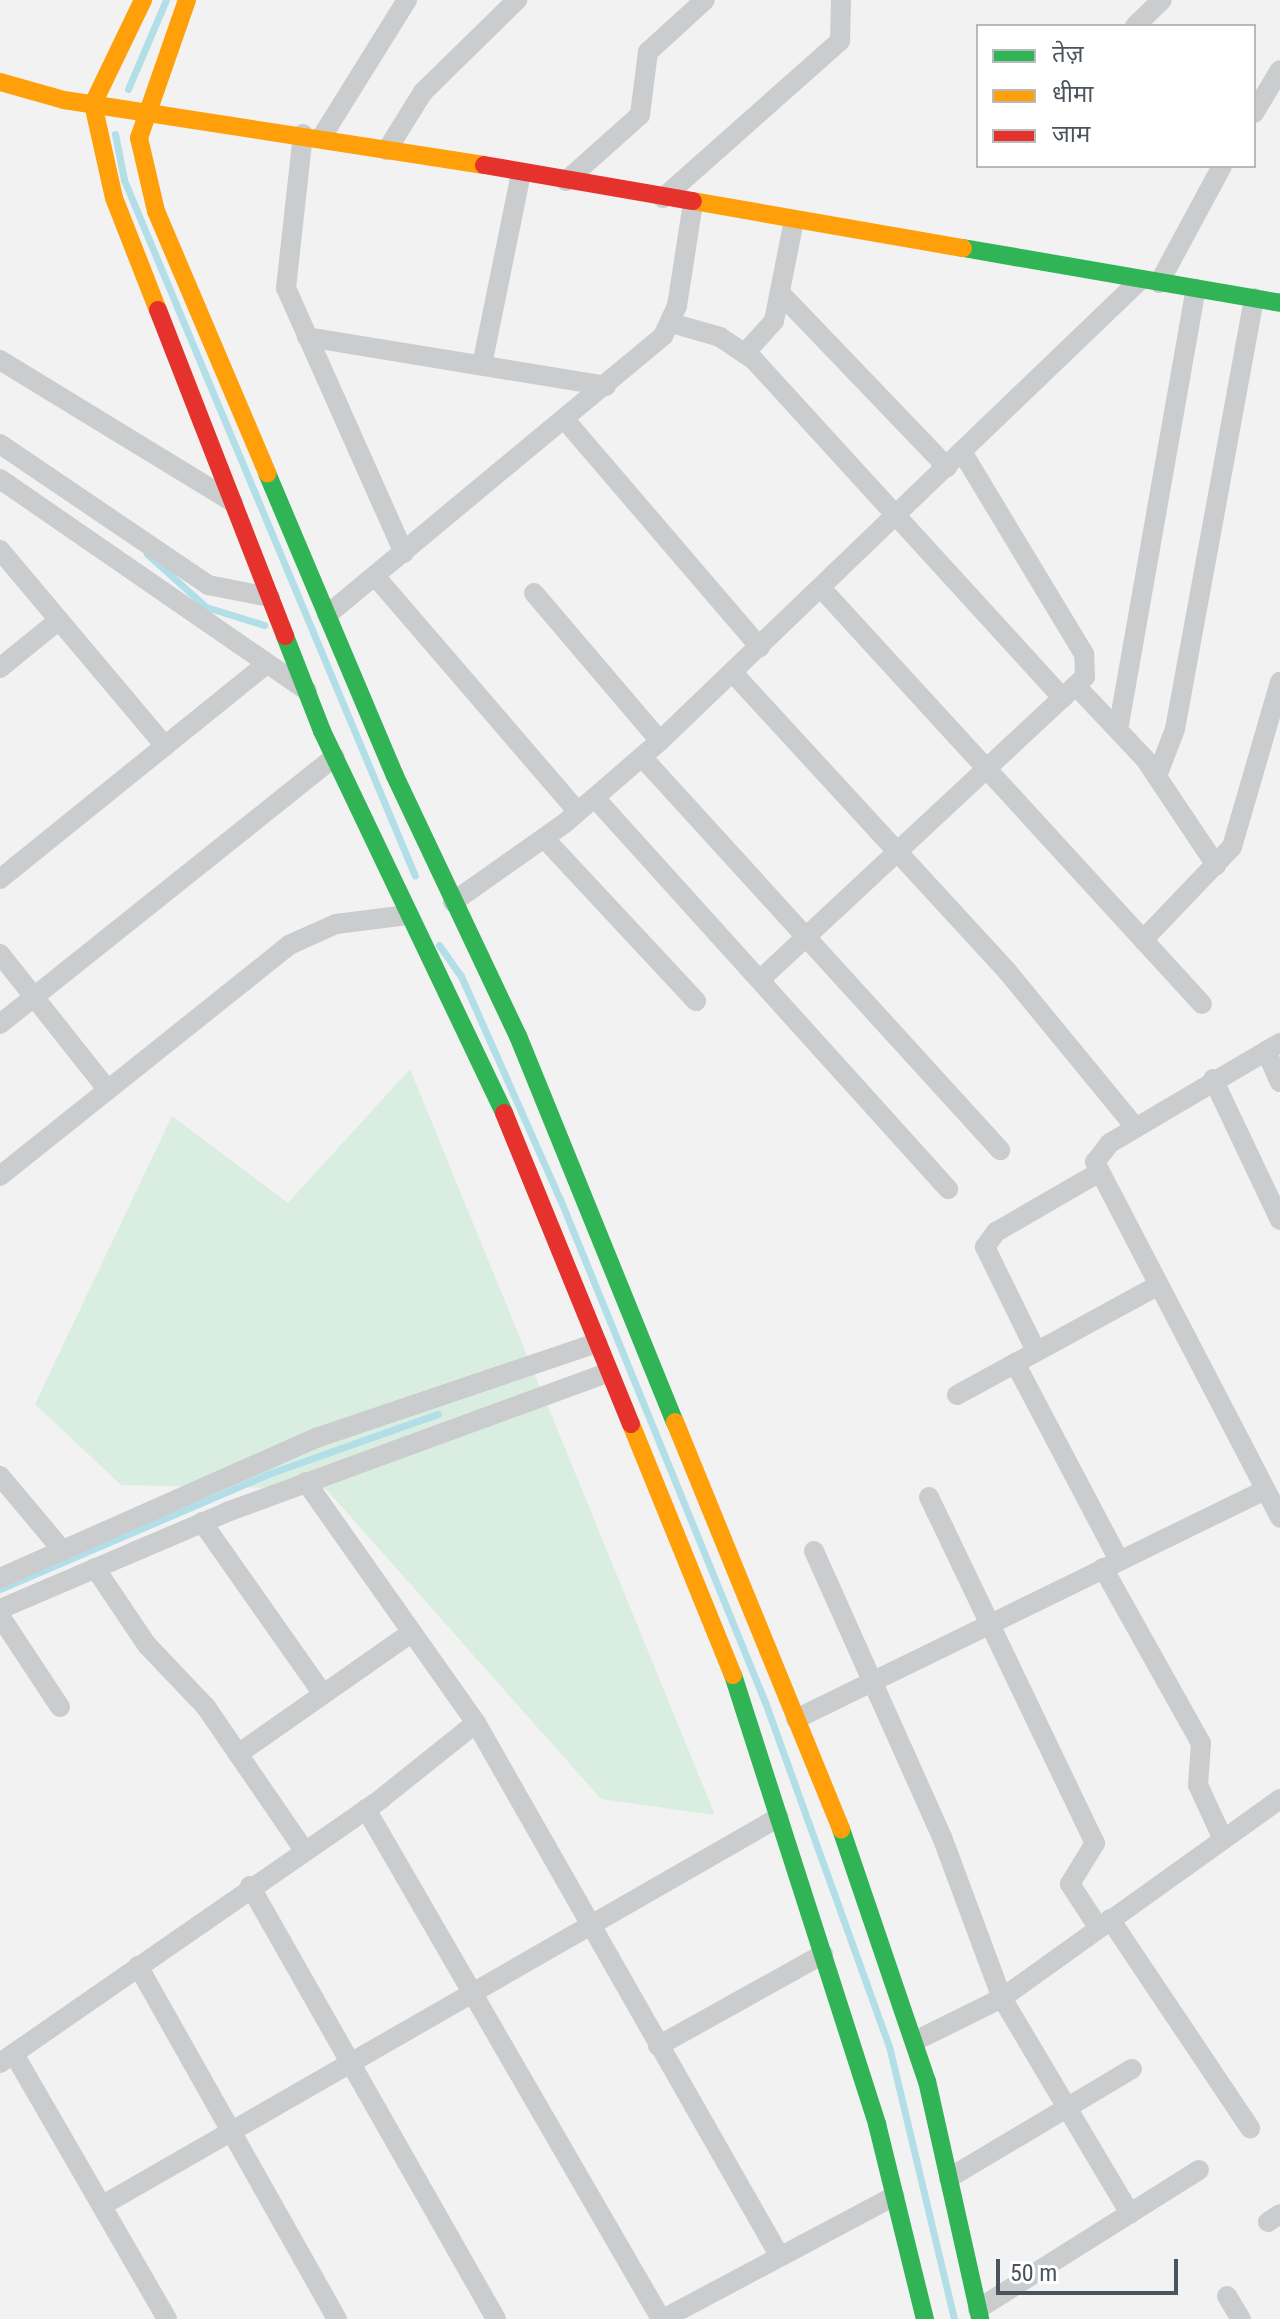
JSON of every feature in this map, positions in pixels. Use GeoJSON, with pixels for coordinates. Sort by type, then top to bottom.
{"type":"FeatureCollection","features":[{"type":"Feature","properties":{"kind":"street"},"geometry":{"type":"LineString","coordinates":[[143,0],[93,104],[114,198],[307,691],[407,915],[505,1115],[725,1652],[823,1954],[894,2196],[925,2319]]}},
{"type":"Feature","properties":{"kind":"street"},"geometry":{"type":"LineString","coordinates":[[187,0],[144,113],[141,165],[156,211],[327,615],[453,902],[518,1036],[796,1719],[915,2041],[979,2314],[1199,2170]]}},
{"type":"Feature","properties":{"kind":"street"},"geometry":{"type":"LineString","coordinates":[[404,553],[307,337],[283,273],[312,136],[407,0]]}},
{"type":"Feature","properties":{"kind":"street"},"geometry":{"type":"LineString","coordinates":[[387,150],[423,92],[517,0]]}},
{"type":"Feature","properties":{"kind":"street"},"geometry":{"type":"LineString","coordinates":[[566,181],[640,115],[648,52],[705,0]]}},
{"type":"Feature","properties":{"kind":"street"},"geometry":{"type":"LineString","coordinates":[[1137,24],[1162,0]]}},
{"type":"Feature","properties":{"kind":"street"},"geometry":{"type":"LineString","coordinates":[[663,198],[840,41],[843,1]]}},
{"type":"Feature","properties":{"kind":"street"},"geometry":{"type":"LineString","coordinates":[[1256,110],[1280,70]]}},
{"type":"Feature","properties":{"kind":"street"},"geometry":{"type":"LineString","coordinates":[[0,82],[64,100]]}},
{"type":"Feature","properties":{"kind":"street"},"geometry":{"type":"LineString","coordinates":[[0,100],[64,100],[312,136],[1280,303]]}},
{"type":"Feature","properties":{"kind":"street"},"geometry":{"type":"LineString","coordinates":[[453,902],[578,812],[660,741],[955,460],[1149,281],[1221,168]]}},
{"type":"Feature","properties":{"kind":"street"},"geometry":{"type":"LineString","coordinates":[[482,365],[521,174]]}},
{"type":"Feature","properties":{"kind":"street"},"geometry":{"type":"LineString","coordinates":[[327,615],[566,421],[671,323],[693,203]]}},
{"type":"Feature","properties":{"kind":"street"},"geometry":{"type":"LineString","coordinates":[[745,353],[764,339],[781,294],[794,220]]}},
{"type":"Feature","properties":{"kind":"street"},"geometry":{"type":"LineString","coordinates":[[1118,730],[1196,289]]}},
{"type":"Feature","properties":{"kind":"street"},"geometry":{"type":"LineString","coordinates":[[763,977],[986,765],[1070,692],[1087,671],[1084,654],[955,460],[781,294]]}},
{"type":"Feature","properties":{"kind":"street"},"geometry":{"type":"LineString","coordinates":[[1157,776],[1175,729],[1254,298]]}},
{"type":"Feature","properties":{"kind":"street"},"geometry":{"type":"LineString","coordinates":[[671,323],[745,353],[894,519],[1070,692],[1118,730],[1157,776],[1216,865]]}},
{"type":"Feature","properties":{"kind":"street"},"geometry":{"type":"LineString","coordinates":[[307,337],[606,386]]}},
{"type":"Feature","properties":{"kind":"street"},"geometry":{"type":"LineString","coordinates":[[0,360],[233,502]]}},
{"type":"Feature","properties":{"kind":"street"},"geometry":{"type":"LineString","coordinates":[[566,421],[760,647]]}},
{"type":"Feature","properties":{"kind":"street"},"geometry":{"type":"LineString","coordinates":[[0,444],[208,585],[270,597]]}},
{"type":"Feature","properties":{"kind":"street"},"geometry":{"type":"LineString","coordinates":[[1,481],[307,691]]}},
{"type":"Feature","properties":{"kind":"street"},"geometry":{"type":"LineString","coordinates":[[0,550],[165,746]]}},
{"type":"Feature","properties":{"kind":"street"},"geometry":{"type":"LineString","coordinates":[[375,576],[578,812]]}},
{"type":"Feature","properties":{"kind":"street"},"geometry":{"type":"LineString","coordinates":[[821,588],[1202,1004]]}},
{"type":"Feature","properties":{"kind":"street"},"geometry":{"type":"LineString","coordinates":[[534,593],[660,741]]}},
{"type":"Feature","properties":{"kind":"street"},"geometry":{"type":"LineString","coordinates":[[0,668],[59,620]]}},
{"type":"Feature","properties":{"kind":"street"},"geometry":{"type":"LineString","coordinates":[[0,879],[266,664]]}},
{"type":"Feature","properties":{"kind":"street"},"geometry":{"type":"LineString","coordinates":[[733,673],[897,852],[1135,1127]]}},
{"type":"Feature","properties":{"kind":"street"},"geometry":{"type":"LineString","coordinates":[[1143,940],[1216,865],[1241,827],[1280,682]]}},
{"type":"Feature","properties":{"kind":"street"},"geometry":{"type":"LineString","coordinates":[[0,1024],[335,757]]}},
{"type":"Feature","properties":{"kind":"street"},"geometry":{"type":"LineString","coordinates":[[642,757],[1000,1150]]}},
{"type":"Feature","properties":{"kind":"street"},"geometry":{"type":"LineString","coordinates":[[595,798],[763,977],[948,1189]]}},
{"type":"Feature","properties":{"kind":"street"},"geometry":{"type":"LineString","coordinates":[[544,838],[696,1001]]}},
{"type":"Feature","properties":{"kind":"street"},"geometry":{"type":"LineString","coordinates":[[0,1176],[289,945],[336,924],[407,915]]}},
{"type":"Feature","properties":{"kind":"street"},"geometry":{"type":"LineString","coordinates":[[0,954],[107,1089]]}},
{"type":"Feature","properties":{"kind":"street"},"geometry":{"type":"LineString","coordinates":[[1280,1082],[1273,1047],[1213,1079],[1098,1153],[1096,1174],[1280,1518]]}},
{"type":"Feature","properties":{"kind":"street"},"geometry":{"type":"LineString","coordinates":[[1213,1079],[1280,1220]]}},
{"type":"Feature","properties":{"kind":"street"},"geometry":{"type":"LineString","coordinates":[[1036,1351],[985,1247],[996,1232],[1096,1174]]}},
{"type":"Feature","properties":{"kind":"street"},"geometry":{"type":"LineString","coordinates":[[957,1395],[1157,1286]]}},
{"type":"Feature","properties":{"kind":"street"},"geometry":{"type":"LineString","coordinates":[[0,1609],[202,1522],[603,1358]]}},
{"type":"Feature","properties":{"kind":"street"},"geometry":{"type":"LineString","coordinates":[[0,1578],[316,1438],[603,1358]]}},
{"type":"Feature","properties":{"kind":"street"},"geometry":{"type":"LineString","coordinates":[[1015,1363],[1201,1743],[1198,1785],[1223,1839]]}},
{"type":"Feature","properties":{"kind":"street"},"geometry":{"type":"LineString","coordinates":[[0,1476],[63,1551]]}},
{"type":"Feature","properties":{"kind":"street"},"geometry":{"type":"LineString","coordinates":[[306,1482],[476,1723],[779,2255]]}},
{"type":"Feature","properties":{"kind":"street"},"geometry":{"type":"LineString","coordinates":[[796,1719],[1265,1490]]}},
{"type":"Feature","properties":{"kind":"street"},"geometry":{"type":"LineString","coordinates":[[929,1497],[1095,1843],[1070,1884],[1104,1923],[1250,2128]]}},
{"type":"Feature","properties":{"kind":"street"},"geometry":{"type":"LineString","coordinates":[[202,1522],[323,1694]]}},
{"type":"Feature","properties":{"kind":"street"},"geometry":{"type":"LineString","coordinates":[[814,1551],[942,1837],[1002,1998],[1130,2214]]}},
{"type":"Feature","properties":{"kind":"street"},"geometry":{"type":"LineString","coordinates":[[95,1568],[147,1645],[188,1682],[304,1850]]}},
{"type":"Feature","properties":{"kind":"street"},"geometry":{"type":"LineString","coordinates":[[0,1616],[60,1707]]}},
{"type":"Feature","properties":{"kind":"street"},"geometry":{"type":"LineString","coordinates":[[238,1754],[411,1633]]}},
{"type":"Feature","properties":{"kind":"street"},"geometry":{"type":"LineString","coordinates":[[167,2319],[103,2205],[7,2058],[250,1886],[366,1809],[476,1723]]}},
{"type":"Feature","properties":{"kind":"street"},"geometry":{"type":"LineString","coordinates":[[915,2041],[1002,1998],[1280,1799]]}},
{"type":"Feature","properties":{"kind":"street"},"geometry":{"type":"LineString","coordinates":[[366,1809],[470,1994],[662,2319],[894,2196]]}},
{"type":"Feature","properties":{"kind":"street"},"geometry":{"type":"LineString","coordinates":[[103,2205],[779,1817]]}},
{"type":"Feature","properties":{"kind":"street"},"geometry":{"type":"LineString","coordinates":[[250,1886],[353,2062],[496,2319]]}},
{"type":"Feature","properties":{"kind":"street"},"geometry":{"type":"LineString","coordinates":[[658,2046],[823,1954]]}},
{"type":"Feature","properties":{"kind":"street"},"geometry":{"type":"LineString","coordinates":[[138,1966],[337,2319]]}},
{"type":"Feature","properties":{"kind":"street"},"geometry":{"type":"LineString","coordinates":[[949,2178],[1069,2110],[1132,2069]]}},
{"type":"Feature","properties":{"kind":"street"},"geometry":{"type":"LineString","coordinates":[[1227,2296],[1241,2319]]}},
{"type":"Feature","properties":{"kind":"green space"},"geometry":{"type":"Polygon","coordinates":[[[410,1069],[715,1815],[601,1799],[326,1489],[121,1485],[35,1404],[172,1116],[288,1203],[410,1069]]]}},
{"type":"Feature","properties":{"kind":"waterway"},"geometry":{"type":"LineString","coordinates":[[128,89],[166,0]]}},
{"type":"Feature","properties":{"kind":"waterway"},"geometry":{"type":"LineString","coordinates":[[115,134],[124,180],[415,876]]}},
{"type":"Feature","properties":{"kind":"waterway"},"geometry":{"type":"LineString","coordinates":[[147,554],[206,607],[264,625]]}},
{"type":"Feature","properties":{"kind":"waterway"},"geometry":{"type":"LineString","coordinates":[[439,945],[461,976],[560,1199],[765,1702],[889,2046],[954,2319]]}},
{"type":"Feature","properties":{"kind":"waterway"},"geometry":{"type":"LineString","coordinates":[[0,1589],[271,1473],[438,1414]]}},
{"type":"Feature","properties":{"kind":"traffic: fast"},"geometry":{"type":"LineString","coordinates":[[963,248],[1280,303]]}},
{"type":"Feature","properties":{"kind":"traffic: fast"},"geometry":{"type":"LineString","coordinates":[[267,473],[395,776],[518,1036],[675,1422]]}},
{"type":"Feature","properties":{"kind":"traffic: fast"},"geometry":{"type":"LineString","coordinates":[[285,636],[322,731],[504,1113]]}},
{"type":"Feature","properties":{"kind":"traffic: fast"},"geometry":{"type":"LineString","coordinates":[[733,1675],[877,2124],[925,2319]]}},
{"type":"Feature","properties":{"kind":"traffic: fast"},"geometry":{"type":"LineString","coordinates":[[841,1829],[927,2081],[980,2319]]}},
{"type":"Feature","properties":{"kind":"traffic: slow"},"geometry":{"type":"LineString","coordinates":[[143,0],[93,104],[114,198],[158,310]]}},
{"type":"Feature","properties":{"kind":"traffic: slow"},"geometry":{"type":"LineString","coordinates":[[187,0],[139,138],[156,211],[267,473]]}},
{"type":"Feature","properties":{"kind":"traffic: slow"},"geometry":{"type":"LineString","coordinates":[[0,82],[64,100],[484,165]]}},
{"type":"Feature","properties":{"kind":"traffic: slow"},"geometry":{"type":"LineString","coordinates":[[693,201],[963,248]]}},
{"type":"Feature","properties":{"kind":"traffic: slow"},"geometry":{"type":"LineString","coordinates":[[675,1422],[841,1829]]}},
{"type":"Feature","properties":{"kind":"traffic: slow"},"geometry":{"type":"LineString","coordinates":[[631,1424],[733,1675]]}},
{"type":"Feature","properties":{"kind":"traffic: jam"},"geometry":{"type":"LineString","coordinates":[[484,165],[693,201]]}},
{"type":"Feature","properties":{"kind":"traffic: jam"},"geometry":{"type":"LineString","coordinates":[[158,310],[285,636]]}},
{"type":"Feature","properties":{"kind":"traffic: jam"},"geometry":{"type":"LineString","coordinates":[[504,1113],[631,1424]]}}]}
